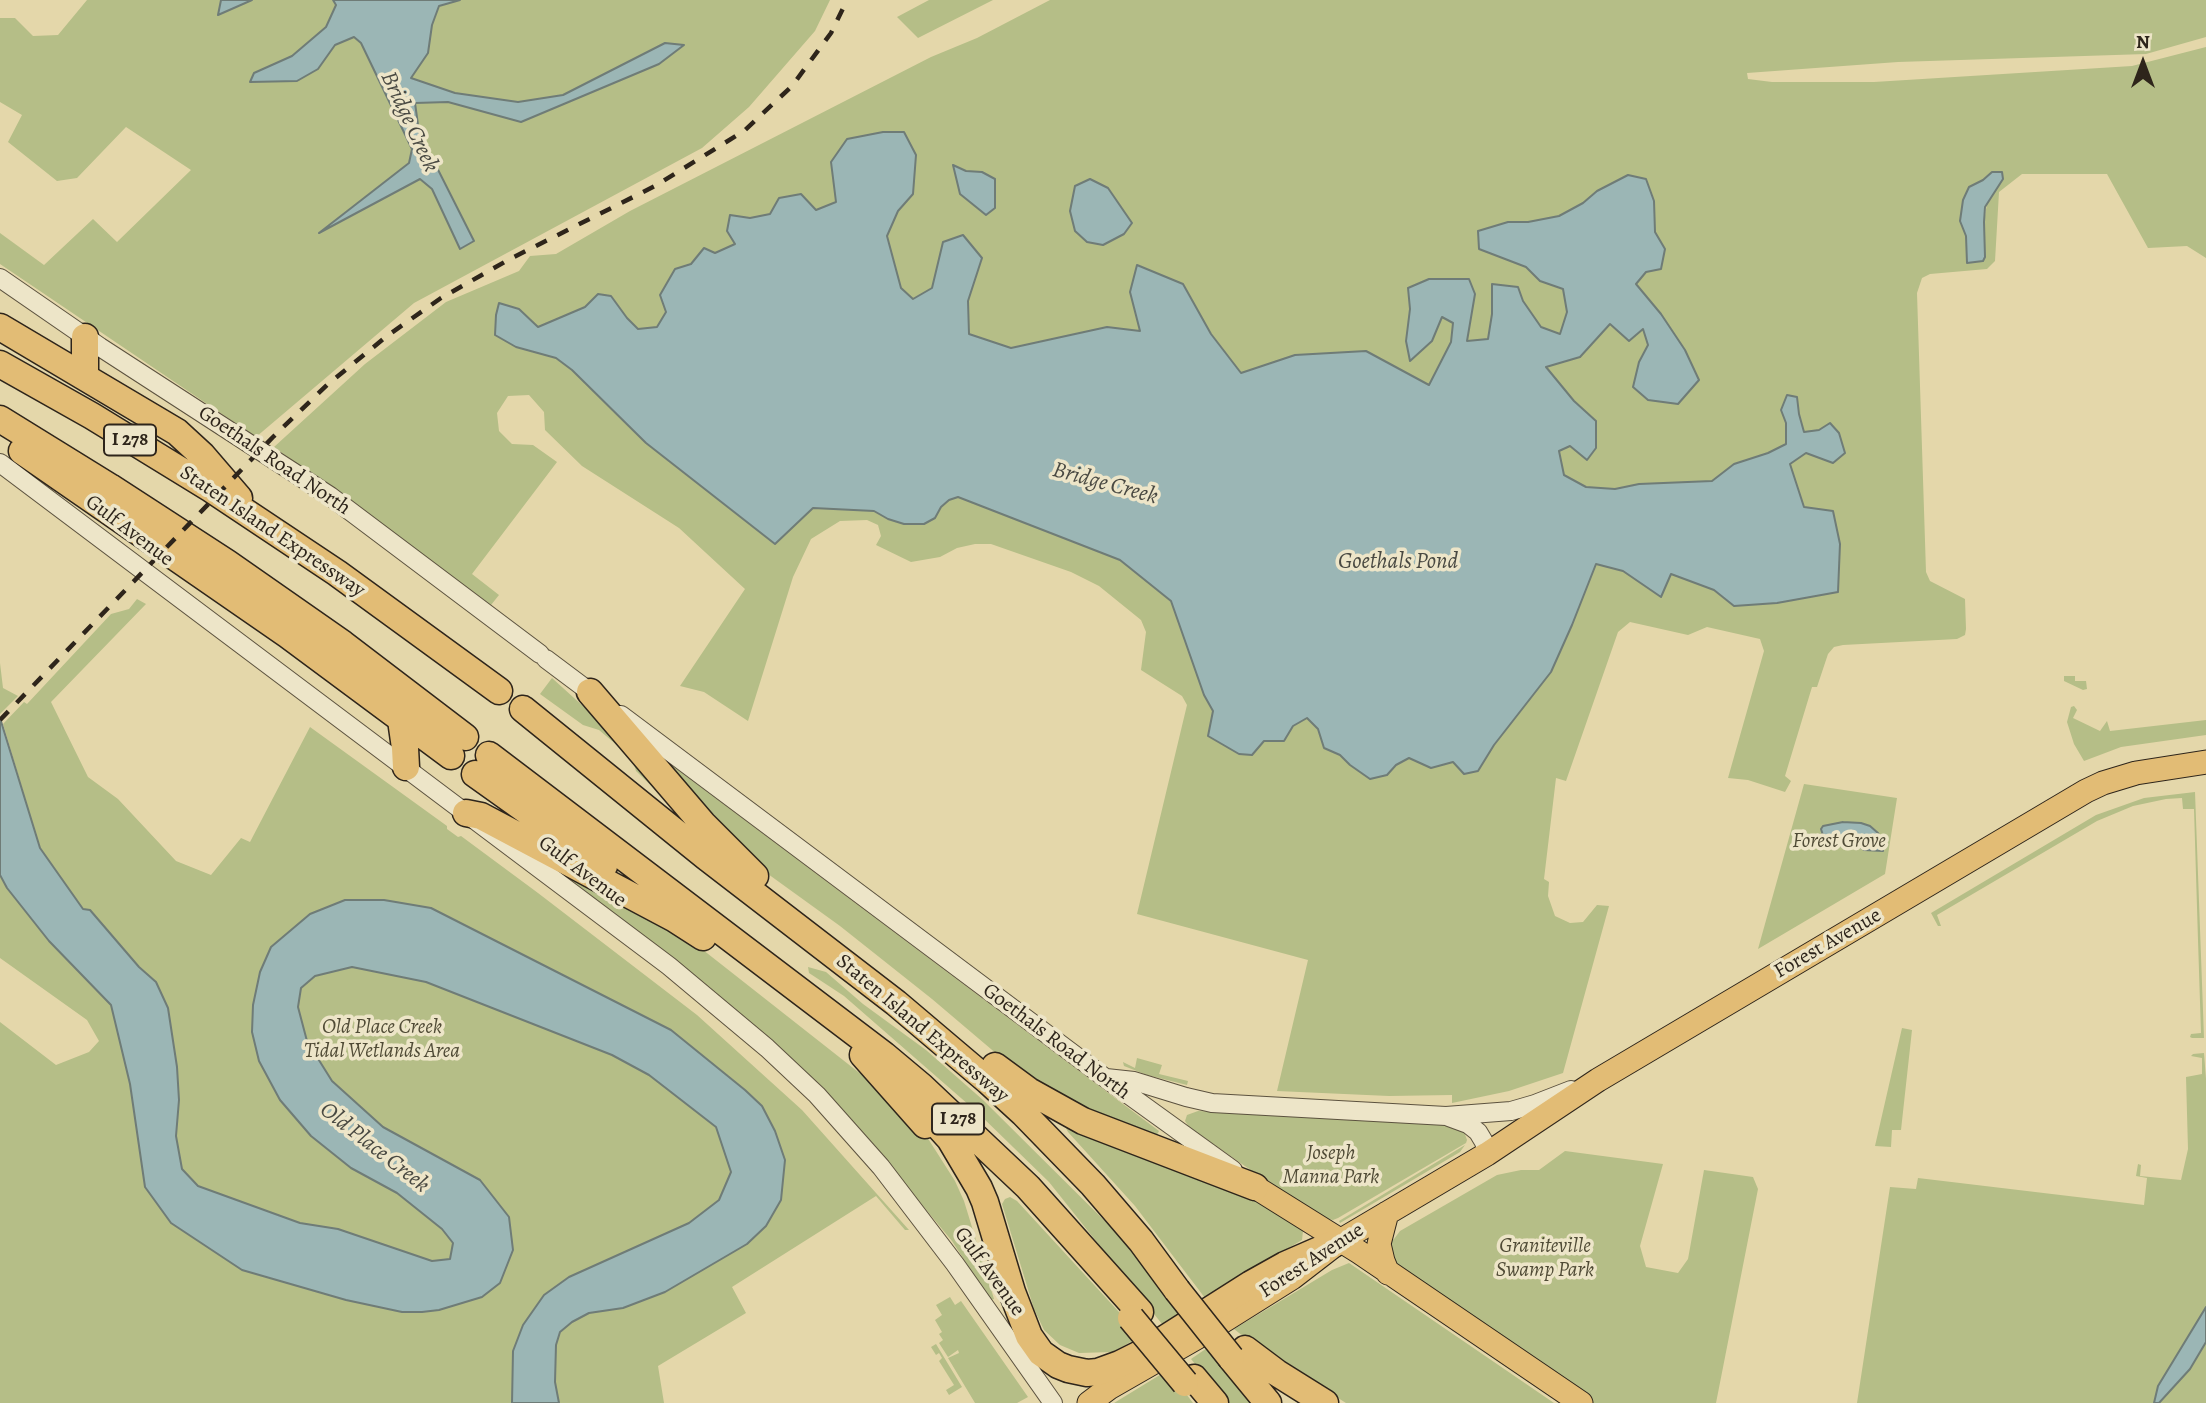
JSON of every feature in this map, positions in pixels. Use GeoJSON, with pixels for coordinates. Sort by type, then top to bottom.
{"type":"FeatureCollection","features":[{"type":"Feature","properties":{"kind":"highway"},"geometry":{"type":"LineString","coordinates":[[0,327],[177,432],[202,455],[258,520]]}},
{"type":"Feature","properties":{"kind":"highway"},"geometry":{"type":"LineString","coordinates":[[85,337],[85,376]]}},
{"type":"Feature","properties":{"kind":"highway","name":"Staten Island Expressway"},"geometry":{"type":"LineString","coordinates":[[0,364],[111,428],[258,520],[412,626],[499,691]]}},
{"type":"Feature","properties":{"kind":"highway","name":"I 278"},"geometry":{"type":"LineString","coordinates":[[0,419],[227,563],[333,637],[458,746],[401,720]]}},
{"type":"Feature","properties":{"kind":"highway"},"geometry":{"type":"LineString","coordinates":[[0,436],[288,635],[401,720],[406,767]]}},
{"type":"Feature","properties":{"kind":"highway"},"geometry":{"type":"LineString","coordinates":[[590,692],[718,840],[749,871],[812,921],[857,973]]}},
{"type":"Feature","properties":{"kind":"highway","name":"Staten Island Expressway"},"geometry":{"type":"LineString","coordinates":[[523,709],[724,871],[896,1003],[1015,1105],[1093,1185],[1182,1288],[1215,1320],[1238,1353]]}},
{"type":"Feature","properties":{"kind":"highway","name":"I 278"},"geometry":{"type":"LineString","coordinates":[[676,919],[482,764],[771,969],[884,1055],[957,1119],[1028,1187],[1090,1256],[1193,1388],[1215,1403]]}},
{"type":"Feature","properties":{"kind":"highway"},"geometry":{"type":"LineString","coordinates":[[466,813],[481,816],[676,919],[727,954],[771,969]]}},
{"type":"Feature","properties":{"kind":"highway"},"geometry":{"type":"LineString","coordinates":[[810,998],[925,1126],[947,1156],[974,1215],[1012,1343]]}},
{"type":"Feature","properties":{"kind":"highway"},"geometry":{"type":"LineString","coordinates":[[896,1003],[961,1038],[1016,1083],[1071,1115],[1111,1133],[1255,1186]]}},
{"type":"Feature","properties":{"kind":"highway"},"geometry":{"type":"LineString","coordinates":[[871,1064],[938,1123],[961,1154],[985,1202],[1012,1292],[1029,1336],[1041,1353],[1068,1370],[1098,1372],[1132,1359],[1251,1284],[1285,1265],[1340,1241]]}},
{"type":"Feature","properties":{"kind":"highway"},"geometry":{"type":"LineString","coordinates":[[1238,1353],[1268,1403]]}},
{"type":"Feature","properties":{"kind":"highway"},"geometry":{"type":"LineString","coordinates":[[1238,1353],[1278,1373],[1325,1403]]}},
{"type":"Feature","properties":{"kind":"main road","name":"Forest Avenue"},"geometry":{"type":"LineString","coordinates":[[1598,1080],[2086,791],[2102,783],[2136,773],[2206,762]]}},
{"type":"Feature","properties":{"kind":"main road"},"geometry":{"type":"LineString","coordinates":[[1487,1154],[1598,1080]]}},
{"type":"Feature","properties":{"kind":"main road","name":"Forest Avenue"},"geometry":{"type":"LineString","coordinates":[[1089,1403],[1109,1388],[1198,1337],[1292,1278],[1340,1241],[1487,1154]]}},
{"type":"Feature","properties":{"kind":"main road","name":"Goethals Road North"},"geometry":{"type":"LineString","coordinates":[[1255,1186],[1581,1403]]}},
{"type":"Feature","properties":{"kind":"main road"},"geometry":{"type":"LineString","coordinates":[[1387,1213],[1380,1244],[1388,1273]]}},
{"type":"Feature","properties":{"kind":"street","name":"Goethals Road North"},"geometry":{"type":"LineString","coordinates":[[0,278],[85,337],[330,496],[1104,1077],[1255,1186]]}},
{"type":"Feature","properties":{"kind":"street","name":"Gulf Avenue"},"geometry":{"type":"LineString","coordinates":[[0,463],[686,979],[745,1028],[795,1073],[881,1167],[956,1264],[1053,1403]]}},
{"type":"Feature","properties":{"kind":"street","name":"Forest Avenue"},"geometry":{"type":"LineString","coordinates":[[1104,1077],[1212,1102],[1446,1116],[1511,1111],[1598,1080]]}},
{"type":"Feature","properties":{"kind":"street","name":"Forest Avenue"},"geometry":{"type":"LineString","coordinates":[[1446,1116],[1468,1124],[1478,1132],[1487,1154]]}},
{"type":"Feature","properties":{"kind":"green space"},"geometry":{"type":"Polygon","coordinates":[[[87,0],[830,0],[815,31],[749,107],[702,148],[414,303],[256,437],[0,264],[0,233],[44,265],[93,219],[117,242],[191,170],[126,127],[77,178],[57,181],[8,142],[22,115],[0,102],[0,18],[15,18],[33,36],[58,35],[87,0]],[[453,200],[456,237],[461,249],[474,241],[453,200]]]}},
{"type":"Feature","properties":{"kind":"green space"},"geometry":{"type":"Polygon","coordinates":[[[929,0],[993,0],[918,38],[897,17],[929,0]]]}},
{"type":"Feature","properties":{"kind":"green space"},"geometry":{"type":"Polygon","coordinates":[[[1050,0],[2206,0],[2206,37],[2146,54],[1898,62],[1747,73],[1748,79],[1772,82],[1874,82],[2132,66],[2206,47],[2206,258],[2187,246],[2148,248],[2107,174],[2022,174],[1999,192],[1995,261],[1987,269],[1930,274],[1922,278],[1917,293],[1926,572],[1930,581],[1965,599],[1965,635],[1957,639],[1834,647],[1828,654],[1817,687],[1812,687],[1785,776],[1791,781],[1785,792],[1748,780],[1728,778],[1764,651],[1760,639],[1707,627],[1688,635],[1630,622],[1618,632],[1566,781],[1556,778],[1544,879],[1549,882],[1548,896],[1555,916],[1570,923],[1583,922],[1597,905],[1609,906],[1563,1073],[1509,1091],[1452,1103],[1452,1095],[1389,1096],[1277,1091],[1308,960],[1137,914],[1187,705],[1182,696],[1141,670],[1146,632],[1141,620],[1099,586],[1071,572],[991,544],[957,548],[940,557],[911,562],[876,545],[881,536],[878,525],[867,520],[840,521],[811,539],[793,577],[748,721],[704,692],[680,686],[745,589],[679,528],[582,466],[545,430],[544,412],[529,395],[508,396],[497,413],[499,431],[512,444],[533,445],[557,462],[472,574],[499,595],[491,605],[274,447],[365,364],[446,302],[519,271],[530,256],[556,254],[630,211],[931,57],[977,38],[1050,0]],[[1992,172],[1969,187],[1967,263],[1985,257],[1984,222],[1992,172]]]}},
{"type":"Feature","properties":{"kind":"green space","name":"Old Place Creek Tidal Wetlands Area"},"geometry":{"type":"Polygon","coordinates":[[[137,599],[146,604],[51,702],[88,777],[118,799],[176,861],[211,875],[241,838],[250,842],[310,727],[538,893],[697,1015],[802,1110],[909,1230],[905,1230],[876,1196],[732,1287],[746,1313],[658,1366],[664,1403],[0,1403],[0,1022],[56,1065],[89,1052],[99,1041],[87,1020],[0,958],[0,875],[7,888],[49,941],[111,1005],[130,1084],[145,1187],[171,1223],[242,1270],[346,1300],[402,1312],[429,1311],[424,1263],[269,1229],[187,1196],[171,1179],[165,1146],[167,1078],[157,1019],[166,1003],[156,982],[139,967],[90,910],[83,909],[40,848],[3,724],[24,702],[27,704],[111,614],[129,609],[137,599]]]}},
{"type":"Feature","properties":{"kind":"green space"},"geometry":{"type":"Polygon","coordinates":[[[0,663],[3,688],[18,696],[0,714],[0,663]]]}},
{"type":"Feature","properties":{"kind":"green space"},"geometry":{"type":"Polygon","coordinates":[[[2064,676],[2075,676],[2075,681],[2086,681],[2087,689],[2083,690],[2064,681],[2064,676]]]}},
{"type":"Feature","properties":{"kind":"green space"},"geometry":{"type":"Polygon","coordinates":[[[552,678],[627,746],[682,816],[636,771],[632,758],[599,730],[583,725],[540,694],[552,678]]]}},
{"type":"Feature","properties":{"kind":"green space"},"geometry":{"type":"Polygon","coordinates":[[[2074,706],[2077,710],[2073,718],[2100,731],[2107,721],[2110,731],[2206,720],[2206,735],[2121,747],[2084,761],[2074,744],[2067,722],[2071,707],[2074,706]]]}},
{"type":"Feature","properties":{"kind":"green space"},"geometry":{"type":"Polygon","coordinates":[[[649,748],[1159,1131],[1157,1135],[1124,1131],[1031,1083],[932,999],[840,926],[768,874],[724,833],[649,748]]]}},
{"type":"Feature","properties":{"kind":"green space","name":"Forest Grove"},"geometry":{"type":"Polygon","coordinates":[[[1804,784],[1897,798],[1885,874],[1758,949],[1804,784]]]}},
{"type":"Feature","properties":{"kind":"green space"},"geometry":{"type":"Polygon","coordinates":[[[2195,792],[2204,1038],[2190,1037],[2191,1034],[2201,1033],[2194,809],[2183,809],[2182,798],[2133,806],[2097,821],[1937,915],[1941,926],[1938,926],[1931,913],[2096,815],[2144,798],[2195,792]]]}},
{"type":"Feature","properties":{"kind":"green space"},"geometry":{"type":"Polygon","coordinates":[[[560,868],[698,946],[876,1086],[927,1137],[955,1181],[964,1201],[994,1299],[990,1300],[952,1241],[878,1152],[557,876],[560,868]]]}},
{"type":"Feature","properties":{"kind":"green space"},"geometry":{"type":"Polygon","coordinates":[[[808,967],[826,972],[863,1004],[926,1050],[983,1100],[1129,1245],[1183,1311],[1162,1324],[1049,1182],[977,1112],[844,996],[809,973],[808,967]]]}},
{"type":"Feature","properties":{"kind":"green space"},"geometry":{"type":"Polygon","coordinates":[[[1902,1028],[1912,1030],[1901,1130],[1892,1130],[1891,1147],[1875,1146],[1902,1028]]]}},
{"type":"Feature","properties":{"kind":"green space"},"geometry":{"type":"Polygon","coordinates":[[[2204,1053],[2206,1307],[2158,1386],[2154,1403],[1857,1403],[1890,1187],[1916,1189],[1918,1178],[2144,1205],[2147,1178],[2136,1176],[2138,1164],[2141,1165],[2140,1176],[2181,1180],[2188,1149],[2186,1077],[2202,1074],[2202,1058],[2191,1056],[2204,1053]]]}},
{"type":"Feature","properties":{"kind":"green space"},"geometry":{"type":"Polygon","coordinates":[[[1137,1058],[1162,1065],[1159,1074],[1188,1081],[1187,1085],[1124,1066],[1123,1062],[1135,1068],[1137,1058]]]}},
{"type":"Feature","properties":{"kind":"green space","name":"Joseph Manna Park"},"geometry":{"type":"Polygon","coordinates":[[[1198,1111],[1453,1124],[1463,1129],[1467,1140],[1338,1218],[1325,1222],[1189,1127],[1185,1121],[1187,1115],[1198,1111]]]}},
{"type":"Feature","properties":{"kind":"green space"},"geometry":{"type":"Polygon","coordinates":[[[1061,1118],[1214,1178],[1262,1203],[1303,1231],[1302,1240],[1205,1298],[1135,1206],[1068,1132],[1061,1118]]]}},
{"type":"Feature","properties":{"kind":"green space"},"geometry":{"type":"Polygon","coordinates":[[[1465,1145],[1460,1152],[1340,1223],[1339,1221],[1465,1145]]]}},
{"type":"Feature","properties":{"kind":"green space","name":"Graniteville Swamp Park"},"geometry":{"type":"Polygon","coordinates":[[[1565,1151],[1663,1164],[1640,1246],[1646,1267],[1678,1273],[1688,1259],[1704,1170],[1753,1177],[1758,1189],[1716,1403],[1591,1403],[1394,1271],[1386,1244],[1400,1231],[1497,1175],[1521,1170],[1539,1170],[1565,1151]]]}},
{"type":"Feature","properties":{"kind":"green space"},"geometry":{"type":"Polygon","coordinates":[[[1010,1197],[1017,1201],[1141,1336],[1113,1352],[1079,1353],[1060,1345],[1044,1330],[1034,1309],[1002,1204],[1010,1197]]]}},
{"type":"Feature","properties":{"kind":"green space"},"geometry":{"type":"Polygon","coordinates":[[[1349,1263],[1554,1403],[1346,1403],[1234,1329],[1332,1270],[1349,1263]]]}},
{"type":"Feature","properties":{"kind":"green space"},"geometry":{"type":"Polygon","coordinates":[[[950,1297],[955,1305],[961,1301],[1028,1397],[1017,1403],[975,1403],[948,1358],[959,1353],[958,1350],[948,1357],[939,1343],[943,1340],[939,1334],[942,1332],[935,1320],[942,1315],[936,1305],[950,1297]]]}},
{"type":"Feature","properties":{"kind":"green space"},"geometry":{"type":"Polygon","coordinates":[[[2206,1342],[2206,1403],[2159,1403],[2190,1369],[2206,1342]]]}},
{"type":"Feature","properties":{"kind":"green space"},"geometry":{"type":"Polygon","coordinates":[[[936,1344],[962,1387],[949,1395],[946,1390],[954,1385],[939,1361],[942,1358],[939,1353],[936,1355],[931,1347],[936,1344]]]}},
{"type":"Feature","properties":{"kind":"green space"},"geometry":{"type":"Polygon","coordinates":[[[1210,1346],[1255,1403],[1227,1403],[1191,1359],[1210,1346]]]}},
{"type":"Feature","properties":{"kind":"green space"},"geometry":{"type":"Polygon","coordinates":[[[1168,1370],[1193,1403],[1114,1403],[1168,1370]]]}},
{"type":"Feature","properties":{"kind":"water"},"geometry":{"type":"Polygon","coordinates":[[[221,0],[252,0],[218,15],[221,0]]]}},
{"type":"Feature","properties":{"kind":"water","name":"Bridge Creek"},"geometry":{"type":"Polygon","coordinates":[[[333,0],[460,0],[439,6],[432,25],[428,53],[411,78],[455,93],[518,102],[563,95],[665,43],[684,45],[659,64],[521,122],[448,102],[415,103],[419,132],[474,241],[460,249],[432,189],[420,179],[319,233],[409,163],[412,149],[361,43],[354,37],[335,45],[318,69],[297,81],[250,82],[254,73],[292,56],[326,27],[336,5],[333,0]]]}},
{"type":"Feature","properties":{"kind":"water","name":"Goethals Pond"},"geometry":{"type":"Polygon","coordinates":[[[883,132],[904,132],[916,155],[913,194],[898,211],[887,236],[901,288],[913,299],[932,288],[943,242],[963,235],[982,258],[968,301],[969,334],[1011,348],[1107,327],[1140,331],[1130,292],[1137,265],[1183,284],[1211,334],[1241,373],[1295,355],[1366,351],[1429,385],[1451,342],[1453,323],[1442,317],[1432,341],[1410,361],[1406,341],[1410,309],[1408,288],[1429,279],[1469,279],[1475,294],[1467,341],[1488,339],[1492,314],[1492,284],[1518,287],[1523,301],[1541,327],[1560,334],[1567,312],[1563,289],[1540,281],[1526,267],[1479,249],[1478,231],[1508,222],[1528,222],[1559,216],[1628,175],[1646,179],[1654,201],[1655,232],[1665,249],[1661,269],[1646,272],[1636,284],[1661,314],[1685,350],[1699,380],[1678,404],[1648,400],[1633,387],[1639,362],[1648,345],[1643,329],[1629,341],[1610,324],[1580,357],[1546,367],[1574,401],[1596,421],[1596,448],[1587,460],[1570,446],[1559,451],[1564,475],[1586,487],[1615,489],[1639,484],[1712,481],[1734,464],[1786,444],[1786,423],[1781,410],[1787,395],[1797,397],[1804,432],[1819,430],[1830,423],[1839,433],[1845,453],[1833,463],[1806,453],[1790,464],[1804,507],[1833,511],[1840,544],[1838,592],[1777,603],[1734,606],[1714,590],[1671,574],[1661,597],[1623,571],[1596,564],[1551,672],[1494,745],[1478,771],[1464,774],[1453,762],[1431,768],[1409,758],[1396,765],[1387,775],[1370,779],[1340,755],[1324,748],[1318,729],[1307,718],[1293,726],[1284,741],[1264,741],[1252,755],[1239,754],[1208,736],[1213,711],[1204,695],[1171,601],[1120,560],[958,497],[949,500],[935,518],[924,524],[904,524],[874,511],[813,508],[775,544],[646,443],[572,370],[556,358],[516,347],[495,335],[499,303],[519,309],[538,327],[585,307],[598,294],[611,296],[638,329],[657,327],[666,312],[660,295],[675,269],[691,264],[704,248],[715,253],[735,244],[727,231],[730,215],[750,218],[770,214],[779,198],[801,194],[816,210],[836,202],[831,162],[847,139],[883,132]]]}},
{"type":"Feature","properties":{"kind":"water"},"geometry":{"type":"Polygon","coordinates":[[[953,165],[966,171],[982,172],[995,179],[995,208],[986,215],[960,194],[953,165]]]}},
{"type":"Feature","properties":{"kind":"water"},"geometry":{"type":"Polygon","coordinates":[[[1992,172],[2002,172],[2003,179],[1985,207],[1985,257],[1983,261],[1967,263],[1966,236],[1960,221],[1963,200],[1969,187],[1992,172]]]}},
{"type":"Feature","properties":{"kind":"water"},"geometry":{"type":"Polygon","coordinates":[[[1090,179],[1108,188],[1132,223],[1124,234],[1103,245],[1087,242],[1075,231],[1070,211],[1075,186],[1090,179]]]}},
{"type":"Feature","properties":{"kind":"water","name":"Old Place Creek"},"geometry":{"type":"Polygon","coordinates":[[[0,718],[40,848],[83,909],[90,910],[139,967],[156,982],[168,1008],[177,1067],[179,1100],[176,1136],[182,1169],[198,1186],[300,1223],[338,1229],[432,1261],[450,1259],[453,1243],[442,1229],[397,1193],[351,1168],[311,1136],[280,1100],[259,1061],[252,1032],[253,1005],[260,972],[271,947],[310,914],[345,900],[384,900],[431,908],[671,1030],[745,1090],[762,1106],[775,1131],[785,1160],[781,1200],[766,1226],[747,1244],[665,1292],[623,1308],[589,1313],[572,1322],[560,1332],[556,1345],[555,1382],[559,1403],[512,1403],[513,1351],[523,1325],[544,1295],[569,1277],[689,1223],[719,1200],[731,1172],[716,1127],[649,1075],[612,1055],[426,982],[352,967],[315,976],[301,988],[298,1007],[307,1041],[332,1081],[383,1127],[480,1180],[509,1217],[513,1250],[500,1283],[482,1297],[439,1310],[402,1312],[346,1300],[242,1270],[171,1223],[145,1187],[130,1084],[111,1005],[49,941],[7,888],[0,875],[0,718]]]}},
{"type":"Feature","properties":{"kind":"water"},"geometry":{"type":"Polygon","coordinates":[[[1843,822],[1870,826],[1878,833],[1883,851],[1864,850],[1852,842],[1838,846],[1825,842],[1821,829],[1823,826],[1843,822]]]}},
{"type":"Feature","properties":{"kind":"water"},"geometry":{"type":"Polygon","coordinates":[[[2206,1307],[2206,1342],[2190,1369],[2159,1403],[2154,1403],[2158,1386],[2206,1307]]]}},
{"type":"Feature","properties":{"kind":"railway"},"geometry":{"type":"LineString","coordinates":[[0,720],[273,437],[327,385],[387,336],[441,298],[510,259],[655,186],[744,131],[792,86],[831,33],[847,0]]}}]}
